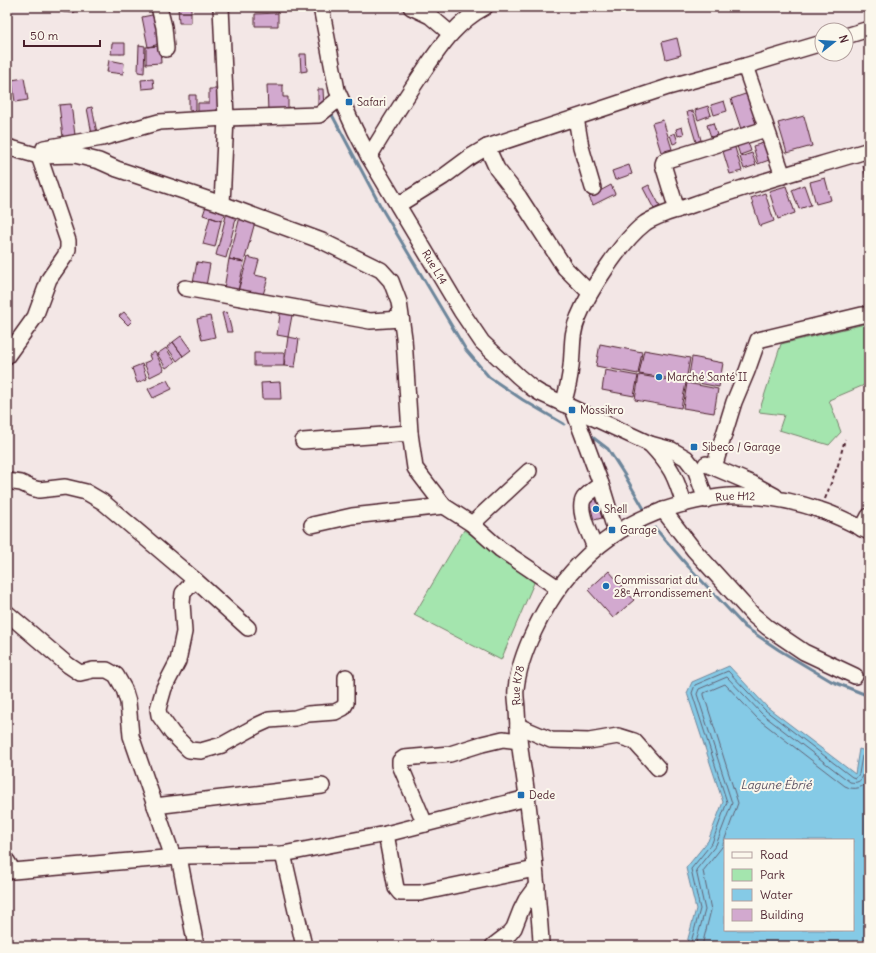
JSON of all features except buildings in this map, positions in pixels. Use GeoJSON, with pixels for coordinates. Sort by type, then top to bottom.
{"type":"FeatureCollection","features":[{"type":"Feature","properties":{"kind":"street"},"geometry":{"type":"LineString","coordinates":[[159,7],[164,27],[166,49]]}},
{"type":"Feature","properties":{"kind":"street"},"geometry":{"type":"LineString","coordinates":[[221,7],[226,118],[222,204]]}},
{"type":"Feature","properties":{"kind":"street","name":"Rue L14"},"geometry":{"type":"LineString","coordinates":[[321,7],[337,90],[355,130],[369,157],[461,311],[482,342],[532,388],[568,407],[650,444],[672,450],[686,458],[696,471],[706,500]]}},
{"type":"Feature","properties":{"kind":"street"},"geometry":{"type":"LineString","coordinates":[[411,7],[430,16],[451,34]]}},
{"type":"Feature","properties":{"kind":"street"},"geometry":{"type":"LineString","coordinates":[[369,157],[409,92],[451,34],[459,25],[474,13],[486,7]]}},
{"type":"Feature","properties":{"kind":"street"},"geometry":{"type":"LineString","coordinates":[[854,34],[869,29]]}},
{"type":"Feature","properties":{"kind":"street"},"geometry":{"type":"LineString","coordinates":[[398,205],[443,177],[486,147],[668,87],[814,45]]}},
{"type":"Feature","properties":{"kind":"street"},"geometry":{"type":"LineString","coordinates":[[745,66],[782,176]]}},
{"type":"Feature","properties":{"kind":"street"},"geometry":{"type":"LineString","coordinates":[[32,154],[102,138],[159,122],[319,115],[340,98]]}},
{"type":"Feature","properties":{"kind":"street"},"geometry":{"type":"LineString","coordinates":[[576,118],[581,147],[593,188]]}},
{"type":"Feature","properties":{"kind":"street"},"geometry":{"type":"LineString","coordinates":[[677,210],[664,168],[664,162],[766,129]]}},
{"type":"Feature","properties":{"kind":"street"},"geometry":{"type":"LineString","coordinates":[[7,147],[32,154],[75,155],[99,161],[117,169],[222,204],[322,242],[381,270],[391,281],[398,302],[401,319],[404,338],[410,433],[415,468],[444,506],[472,524],[500,549],[558,588]]}},
{"type":"Feature","properties":{"kind":"street"},"geometry":{"type":"LineString","coordinates":[[486,147],[497,169],[519,197],[565,268],[590,293]]}},
{"type":"Feature","properties":{"kind":"street"},"geometry":{"type":"LineString","coordinates":[[616,533],[601,484],[568,407],[573,332],[577,319],[590,293],[619,252],[637,230],[646,223],[677,210],[749,186],[869,150]]}},
{"type":"Feature","properties":{"kind":"street"},"geometry":{"type":"LineString","coordinates":[[7,356],[35,317],[49,279],[65,256],[68,249],[68,241],[32,154]]}},
{"type":"Feature","properties":{"kind":"street"},"geometry":{"type":"LineString","coordinates":[[185,288],[370,321],[401,319]]}},
{"type":"Feature","properties":{"kind":"street"},"geometry":{"type":"LineString","coordinates":[[714,467],[734,402],[746,375],[758,340],[862,315],[869,315]]}},
{"type":"Feature","properties":{"kind":"street"},"geometry":{"type":"LineString","coordinates":[[303,441],[410,433]]}},
{"type":"Feature","properties":{"kind":"street","name":"Rue L14"},"geometry":{"type":"LineString","coordinates":[[650,444],[668,464],[674,474],[684,504]]}},
{"type":"Feature","properties":{"kind":"street"},"geometry":{"type":"LineString","coordinates":[[686,458],[714,467],[753,484],[786,502],[821,510],[867,526]]}},
{"type":"Feature","properties":{"kind":"street"},"geometry":{"type":"LineString","coordinates":[[472,524],[529,471]]}},
{"type":"Feature","properties":{"kind":"street"},"geometry":{"type":"LineString","coordinates":[[7,481],[21,483],[39,490],[65,487],[86,492],[103,502],[195,580],[248,628]]}},
{"type":"Feature","properties":{"kind":"street"},"geometry":{"type":"LineString","coordinates":[[595,548],[583,519],[581,505],[584,498],[601,484]]}},
{"type":"Feature","properties":{"kind":"street","name":"Rue H12"},"geometry":{"type":"LineString","coordinates":[[684,504],[743,496],[760,497],[786,502]]}},
{"type":"Feature","properties":{"kind":"street","name":"Rue K78"},"geometry":{"type":"LineString","coordinates":[[541,946],[537,885],[518,726],[516,689],[524,656],[538,623],[558,588],[595,548],[616,533],[641,519],[662,510],[684,504]]}},
{"type":"Feature","properties":{"kind":"street"},"geometry":{"type":"LineString","coordinates":[[312,524],[352,516],[444,506]]}},
{"type":"Feature","properties":{"kind":"street"},"geometry":{"type":"LineString","coordinates":[[662,510],[694,550],[767,627],[804,652],[854,676]]}},
{"type":"Feature","properties":{"kind":"street"},"geometry":{"type":"LineString","coordinates":[[195,580],[183,593],[182,603],[184,632],[178,661],[164,688],[158,709],[159,715],[172,733],[189,750],[201,751],[222,745],[269,720],[295,718],[308,714],[335,712],[343,708],[346,703],[346,677]]}},
{"type":"Feature","properties":{"kind":"street"},"geometry":{"type":"LineString","coordinates":[[7,613],[68,665],[80,673],[102,669],[108,670],[116,675],[124,689],[128,702],[131,736],[155,806],[176,857],[196,946]]}},
{"type":"Feature","properties":{"kind":"street"},"geometry":{"type":"LineString","coordinates":[[518,726],[551,740],[589,741],[618,736],[634,742],[658,768]]}},
{"type":"Feature","properties":{"kind":"street"},"geometry":{"type":"LineString","coordinates":[[425,824],[400,765],[400,761],[404,758],[450,754],[503,739],[519,741]]}},
{"type":"Feature","properties":{"kind":"street"},"geometry":{"type":"LineString","coordinates":[[155,806],[322,786]]}},
{"type":"Feature","properties":{"kind":"street"},"geometry":{"type":"LineString","coordinates":[[7,861],[13,871],[176,857],[283,854],[386,834],[527,798]]}},
{"type":"Feature","properties":{"kind":"street"},"geometry":{"type":"LineString","coordinates":[[386,834],[396,888],[400,893],[420,893],[535,869]]}},
{"type":"Feature","properties":{"kind":"street"},"geometry":{"type":"LineString","coordinates":[[283,854],[304,946]]}},
{"type":"Feature","properties":{"kind":"street"},"geometry":{"type":"LineString","coordinates":[[493,946],[514,928],[520,910],[537,885]]}},
{"type":"Feature","properties":{"kind":"path"},"geometry":{"type":"LineString","coordinates":[[821,510],[838,464],[845,439]]}},
{"type":"Feature","properties":{"kind":"green space"},"geometry":{"type":"Polygon","coordinates":[[[869,323],[869,383],[829,400],[841,432],[829,445],[779,430],[784,415],[759,412],[781,344],[869,323]]]}},
{"type":"Feature","properties":{"kind":"green space"},"geometry":{"type":"Polygon","coordinates":[[[464,530],[536,578],[501,660],[414,615],[464,530]]]}},
{"type":"Feature","properties":{"kind":"water","name":"Lagune Ébrié"},"geometry":{"type":"Polygon","coordinates":[[[729,666],[767,707],[855,774],[859,749],[869,752],[869,946],[686,946],[696,909],[686,868],[708,841],[723,802],[687,693],[692,682],[729,666]]]}},
{"type":"Feature","properties":{"kind":"waterway"},"geometry":{"type":"LineString","coordinates":[[331,113],[382,209],[466,350],[489,377],[523,400],[564,424]]}},
{"type":"Feature","properties":{"kind":"waterway"},"geometry":{"type":"LineString","coordinates":[[591,436],[608,449],[644,509]]}},
{"type":"Feature","properties":{"kind":"waterway"},"geometry":{"type":"LineString","coordinates":[[655,528],[686,564],[745,627],[779,650],[831,681],[869,696]]}},
{"type":"Feature","properties":{"kind":"place","name":"Safari"},"geometry":{"type":"Point","coordinates":[349,102]}},
{"type":"Feature","properties":{"kind":"place","name":"Marché Santé II"},"geometry":{"type":"Point","coordinates":[659,377]}},
{"type":"Feature","properties":{"kind":"place","name":"Mossikro"},"geometry":{"type":"Point","coordinates":[572,410]}},
{"type":"Feature","properties":{"kind":"place","name":"Sibeco / Garage"},"geometry":{"type":"Point","coordinates":[694,447]}},
{"type":"Feature","properties":{"kind":"place","name":"Shell"},"geometry":{"type":"Point","coordinates":[596,509]}},
{"type":"Feature","properties":{"kind":"place","name":"Garage"},"geometry":{"type":"Point","coordinates":[612,530]}},
{"type":"Feature","properties":{"kind":"place","name":"Commissariat du 28ᵉ Arrondissement"},"geometry":{"type":"Point","coordinates":[606,586]}},
{"type":"Feature","properties":{"kind":"place","name":"Dede"},"geometry":{"type":"Point","coordinates":[521,795]}}]}
